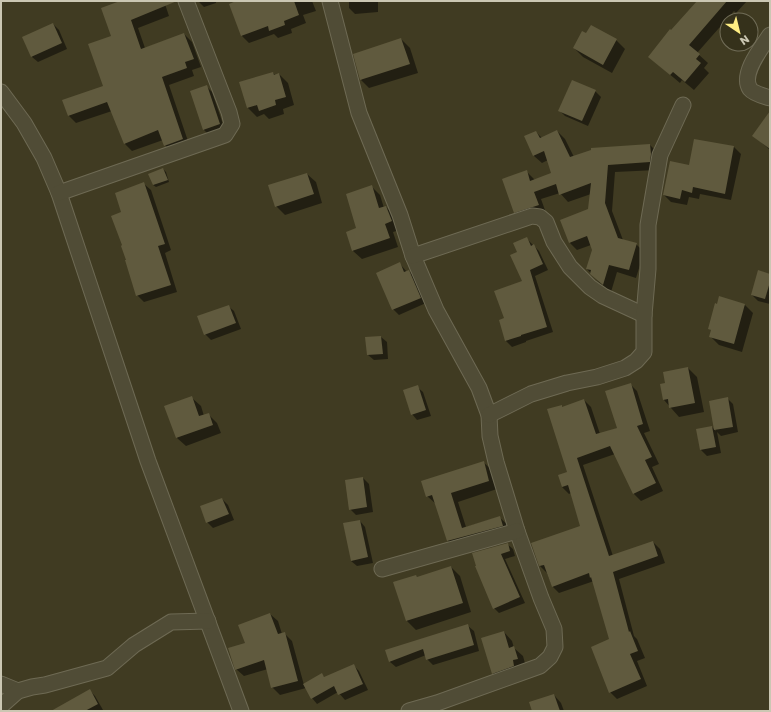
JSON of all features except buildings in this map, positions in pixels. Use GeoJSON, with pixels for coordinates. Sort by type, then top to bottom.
{"type":"FeatureCollection","features":[{"type":"Feature","properties":{"kind":"street"},"geometry":{"type":"LineString","coordinates":[[59,193],[225,135],[232,124],[229,112],[186,1]]}},
{"type":"Feature","properties":{"kind":"street"},"geometry":{"type":"LineString","coordinates":[[330,1],[359,113],[400,215],[413,256],[436,310],[478,388],[489,415],[490,436],[496,462],[517,531],[554,629],[555,647],[550,657],[540,666],[437,703],[409,711]]}},
{"type":"Feature","properties":{"kind":"street"},"geometry":{"type":"LineString","coordinates":[[770,35],[755,56],[749,70],[748,81],[750,89],[770,98]]}},
{"type":"Feature","properties":{"kind":"street"},"geometry":{"type":"LineString","coordinates":[[1,92],[24,123],[44,158],[59,193],[148,461],[241,711]]}},
{"type":"Feature","properties":{"kind":"street"},"geometry":{"type":"LineString","coordinates":[[489,415],[531,394],[567,383],[597,377],[625,368],[636,362],[644,352],[644,315],[648,269],[648,225],[660,155],[683,105]]}},
{"type":"Feature","properties":{"kind":"street"},"geometry":{"type":"LineString","coordinates":[[413,256],[532,216],[540,217],[546,222],[554,242],[570,267],[590,287],[602,296],[644,315]]}},
{"type":"Feature","properties":{"kind":"street"},"geometry":{"type":"LineString","coordinates":[[382,569],[517,531]]}},
{"type":"Feature","properties":{"kind":"street"},"geometry":{"type":"LineString","coordinates":[[1,706],[18,691],[32,686],[45,685],[107,668],[134,645],[171,622],[208,621]]}},
{"type":"Feature","properties":{"kind":"street"},"geometry":{"type":"LineString","coordinates":[[1,684],[18,691]]}}]}
